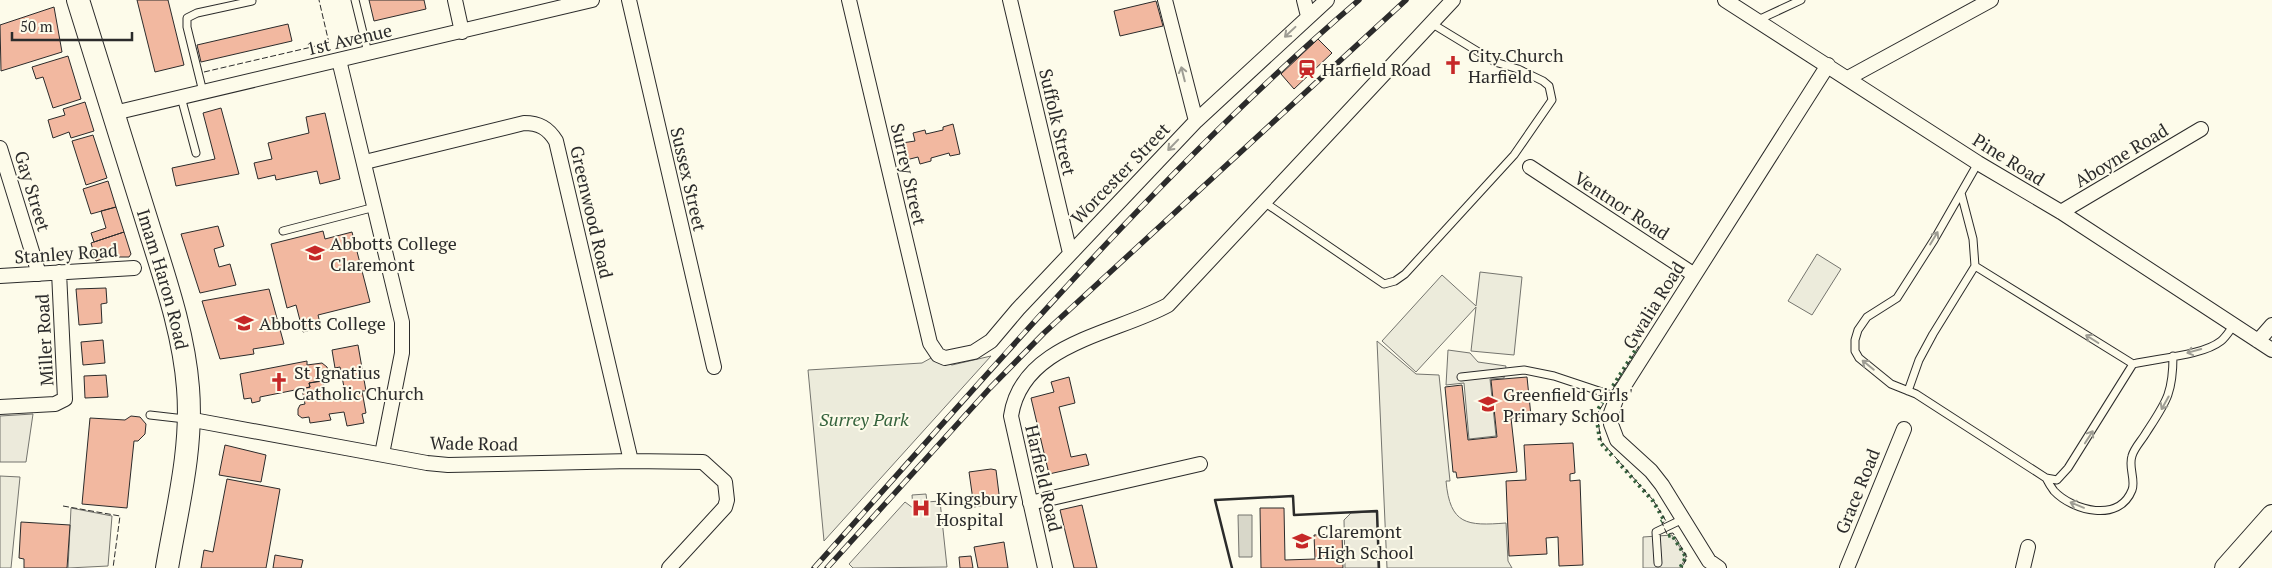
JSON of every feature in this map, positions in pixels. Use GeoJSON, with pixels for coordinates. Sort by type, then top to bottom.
{"type":"FeatureCollection","features":[{"type":"Feature","properties":{"kind":"main road","name":"Imam Haron Road"},"geometry":{"type":"LineString","coordinates":[[78,0],[178,325],[186,367],[188,419],[185,470],[167,568]]}},
{"type":"Feature","properties":{"kind":"main road"},"geometry":{"type":"LineString","coordinates":[[2225,568],[2272,515]]}},
{"type":"Feature","properties":{"kind":"street"},"geometry":{"type":"LineString","coordinates":[[455,0],[462,32]]}},
{"type":"Feature","properties":{"kind":"street","name":"1st Avenue"},"geometry":{"type":"LineString","coordinates":[[114,112],[462,32],[588,0]]}},
{"type":"Feature","properties":{"kind":"street","name":"Sussex Street"},"geometry":{"type":"LineString","coordinates":[[628,0],[714,366]]}},
{"type":"Feature","properties":{"kind":"street","name":"Surrey Street"},"geometry":{"type":"LineString","coordinates":[[849,0],[927,335],[931,347],[938,355]]}},
{"type":"Feature","properties":{"kind":"street","name":"Suffolk Street"},"geometry":{"type":"LineString","coordinates":[[1010,0],[1070,253]]}},
{"type":"Feature","properties":{"kind":"street"},"geometry":{"type":"LineString","coordinates":[[1165,0],[1196,121]]}},
{"type":"Feature","properties":{"kind":"street"},"geometry":{"type":"LineString","coordinates":[[1304,0],[1308,16]]}},
{"type":"Feature","properties":{"kind":"street","name":"Worcester Street"},"geometry":{"type":"LineString","coordinates":[[938,355],[948,359],[984,347],[1070,253],[1196,121],[1327,0]]}},
{"type":"Feature","properties":{"kind":"street","name":"Harfield Road"},"geometry":{"type":"LineString","coordinates":[[1045,568],[1010,416],[1012,403],[1025,380],[1052,356],[1064,349],[1153,313],[1168,305],[1453,0]]}},
{"type":"Feature","properties":{"kind":"street","name":"Pine Road"},"geometry":{"type":"LineString","coordinates":[[1725,0],[1978,163],[2061,212],[2272,350]]}},
{"type":"Feature","properties":{"kind":"street"},"geometry":{"type":"LineString","coordinates":[[1848,78],[1991,0]]}},
{"type":"Feature","properties":{"kind":"street"},"geometry":{"type":"LineString","coordinates":[[339,60],[402,322],[403,339],[382,454]]}},
{"type":"Feature","properties":{"kind":"street","name":"Gwalia Road"},"geometry":{"type":"LineString","coordinates":[[1711,566],[1651,471],[1617,440],[1611,424],[1611,413],[1617,397],[1693,274],[1828,65]]}},
{"type":"Feature","properties":{"kind":"street","name":"Greenwood Road"},"geometry":{"type":"LineString","coordinates":[[365,162],[524,123],[542,126],[550,132],[556,141],[631,461]]}},
{"type":"Feature","properties":{"kind":"street","name":"Aboyne Road"},"geometry":{"type":"LineString","coordinates":[[2061,212],[2200,129]]}},
{"type":"Feature","properties":{"kind":"street","name":"Gay Street"},"geometry":{"type":"LineString","coordinates":[[0,148],[39,274]]}},
{"type":"Feature","properties":{"kind":"street","name":"Ventnor Road"},"geometry":{"type":"LineString","coordinates":[[1530,168],[1693,274]]}},
{"type":"Feature","properties":{"kind":"street","name":"Stanley Road"},"geometry":{"type":"LineString","coordinates":[[0,276],[134,268]]}},
{"type":"Feature","properties":{"kind":"street","name":"Miller Road"},"geometry":{"type":"LineString","coordinates":[[0,407],[55,404],[65,399],[59,272]]}},
{"type":"Feature","properties":{"kind":"street"},"geometry":{"type":"LineString","coordinates":[[2258,342],[2272,325]]}},
{"type":"Feature","properties":{"kind":"street","name":"Wade Road"},"geometry":{"type":"LineString","coordinates":[[188,419],[448,464],[631,461],[704,462],[725,482],[727,500],[725,507],[670,568]]}},
{"type":"Feature","properties":{"kind":"street","name":"Grace Road"},"geometry":{"type":"LineString","coordinates":[[1847,568],[1904,429]]}},
{"type":"Feature","properties":{"kind":"street"},"geometry":{"type":"LineString","coordinates":[[1030,503],[1200,464]]}},
{"type":"Feature","properties":{"kind":"street"},"geometry":{"type":"LineString","coordinates":[[2023,568],[2028,547]]}},
{"type":"Feature","properties":{"kind":"lane"},"geometry":{"type":"LineString","coordinates":[[354,0],[368,54]]}},
{"type":"Feature","properties":{"kind":"lane"},"geometry":{"type":"LineString","coordinates":[[1758,21],[1801,0]]}},
{"type":"Feature","properties":{"kind":"lane"},"geometry":{"type":"LineString","coordinates":[[203,92],[187,27],[187,18],[196,13],[252,1]]}},
{"type":"Feature","properties":{"kind":"lane"},"geometry":{"type":"LineString","coordinates":[[1264,202],[1384,284],[1396,282],[1436,241],[1514,155],[1552,100],[1549,86],[1543,81],[1518,69],[1495,62],[1431,23]]}},
{"type":"Feature","properties":{"kind":"lane"},"geometry":{"type":"LineString","coordinates":[[181,97],[196,153]]}},
{"type":"Feature","properties":{"kind":"lane"},"geometry":{"type":"LineString","coordinates":[[1978,163],[1897,298],[1867,317],[1854,340],[1855,351],[1859,358],[1891,384],[1916,394],[2046,478],[2055,491],[2079,507],[2106,510],[2123,505],[2132,489],[2132,456],[2168,398],[2173,375],[2172,356]]}},
{"type":"Feature","properties":{"kind":"lane"},"geometry":{"type":"LineString","coordinates":[[1908,392],[1920,360],[1933,334],[1975,266],[1973,239],[1961,193]]}},
{"type":"Feature","properties":{"kind":"lane"},"geometry":{"type":"LineString","coordinates":[[283,230],[375,207]]}},
{"type":"Feature","properties":{"kind":"lane"},"geometry":{"type":"LineString","coordinates":[[1975,266],[2133,364],[2197,351],[2221,341],[2234,326]]}},
{"type":"Feature","properties":{"kind":"lane"},"geometry":{"type":"LineString","coordinates":[[2046,478],[2057,480],[2065,472],[2133,364]]}},
{"type":"Feature","properties":{"kind":"lane"},"geometry":{"type":"LineString","coordinates":[[1461,377],[1524,370],[1554,376],[1617,397]]}},
{"type":"Feature","properties":{"kind":"lane"},"geometry":{"type":"LineString","coordinates":[[150,415],[188,419]]}},
{"type":"Feature","properties":{"kind":"lane"},"geometry":{"type":"LineString","coordinates":[[1658,563],[1656,532],[1683,519]]}},
{"type":"Feature","properties":{"kind":"green space"},"geometry":{"type":"Polygon","coordinates":[[[1817,254],[1841,269],[1812,315],[1788,301],[1817,254]]]}},
{"type":"Feature","properties":{"kind":"green space"},"geometry":{"type":"Polygon","coordinates":[[[1480,272],[1522,277],[1514,355],[1471,351],[1476,307],[1416,372],[1382,341],[1442,275],[1476,306],[1480,272]]]}},
{"type":"Feature","properties":{"kind":"green space"},"geometry":{"type":"Polygon","coordinates":[[[1377,341],[1416,374],[1439,375],[1450,481],[1446,481],[1452,507],[1463,520],[1471,523],[1506,523],[1508,561],[1512,568],[1387,568],[1377,341]]]}},
{"type":"Feature","properties":{"kind":"green space","name":"Surrey Park"},"geometry":{"type":"Polygon","coordinates":[[[991,356],[824,541],[808,370],[922,363],[931,358],[952,365],[991,356]]]}},
{"type":"Feature","properties":{"kind":"green space"},"geometry":{"type":"Polygon","coordinates":[[[0,476],[20,477],[11,568],[0,568],[0,476]]]}},
{"type":"Feature","properties":{"kind":"shaded area"},"geometry":{"type":"Polygon","coordinates":[[[1448,350],[1470,353],[1478,362],[1506,366],[1504,378],[1490,379],[1496,436],[1469,439],[1464,383],[1446,385],[1448,350]]]}},
{"type":"Feature","properties":{"kind":"shaded area"},"geometry":{"type":"Polygon","coordinates":[[[33,414],[26,462],[0,462],[0,416],[33,414]]]}},
{"type":"Feature","properties":{"kind":"shaded area"},"geometry":{"type":"Polygon","coordinates":[[[926,494],[927,502],[940,501],[947,567],[853,568],[849,564],[905,502],[913,508],[912,495],[926,494]]]}},
{"type":"Feature","properties":{"kind":"shaded area"},"geometry":{"type":"Polygon","coordinates":[[[71,508],[112,516],[108,566],[68,568],[71,508]]]}},
{"type":"Feature","properties":{"kind":"shaded area"},"geometry":{"type":"Polygon","coordinates":[[[1377,512],[1378,568],[1345,568],[1344,520],[1351,513],[1377,512]]]}},
{"type":"Feature","properties":{"kind":"shaded area"},"geometry":{"type":"Polygon","coordinates":[[[1238,515],[1252,515],[1252,557],[1239,557],[1238,515]]]}},
{"type":"Feature","properties":{"kind":"shaded area"},"geometry":{"type":"Polygon","coordinates":[[[1672,535],[1686,557],[1680,568],[1643,568],[1643,537],[1672,535]]]}},
{"type":"Feature","properties":{"kind":"building"},"geometry":{"type":"Polygon","coordinates":[[[137,0],[168,0],[184,65],[155,72],[137,0]]]}},
{"type":"Feature","properties":{"kind":"building"},"geometry":{"type":"Polygon","coordinates":[[[369,0],[424,0],[426,9],[374,21],[369,0]]]}},
{"type":"Feature","properties":{"kind":"building"},"geometry":{"type":"Polygon","coordinates":[[[1156,1],[1163,26],[1120,36],[1114,11],[1156,1]]]}},
{"type":"Feature","properties":{"kind":"building"},"geometry":{"type":"Polygon","coordinates":[[[54,7],[62,52],[1,71],[0,25],[54,7]]]}},
{"type":"Feature","properties":{"kind":"building"},"geometry":{"type":"Polygon","coordinates":[[[288,24],[292,41],[201,62],[197,45],[288,24]]]}},
{"type":"Feature","properties":{"kind":"building"},"geometry":{"type":"Polygon","coordinates":[[[1318,39],[1332,53],[1294,89],[1281,74],[1318,39]]]}},
{"type":"Feature","properties":{"kind":"building"},"geometry":{"type":"Polygon","coordinates":[[[68,56],[81,99],[53,108],[43,77],[36,79],[32,67],[68,56]]]}},
{"type":"Feature","properties":{"kind":"building"},"geometry":{"type":"Polygon","coordinates":[[[85,102],[94,131],[71,138],[69,132],[53,138],[48,120],[65,115],[63,109],[85,102]]]}},
{"type":"Feature","properties":{"kind":"building"},"geometry":{"type":"Polygon","coordinates":[[[221,108],[239,174],[176,186],[172,168],[215,159],[203,113],[221,108]]]}},
{"type":"Feature","properties":{"kind":"building"},"geometry":{"type":"Polygon","coordinates":[[[325,113],[340,179],[320,184],[317,171],[276,180],[275,175],[258,179],[254,163],[272,159],[268,143],[309,133],[306,117],[325,113]]]}},
{"type":"Feature","properties":{"kind":"building"},"geometry":{"type":"Polygon","coordinates":[[[953,124],[960,154],[950,156],[949,153],[931,158],[931,161],[920,164],[918,157],[906,160],[902,143],[915,141],[913,133],[925,130],[926,134],[943,130],[943,127],[953,124]]]}},
{"type":"Feature","properties":{"kind":"building"},"geometry":{"type":"Polygon","coordinates":[[[93,135],[107,178],[86,185],[72,141],[93,135]]]}},
{"type":"Feature","properties":{"kind":"building"},"geometry":{"type":"Polygon","coordinates":[[[108,181],[116,207],[91,214],[83,189],[108,181]]]}},
{"type":"Feature","properties":{"kind":"building"},"geometry":{"type":"Polygon","coordinates":[[[116,207],[124,232],[94,242],[91,233],[106,228],[101,211],[116,207]]]}},
{"type":"Feature","properties":{"kind":"building"},"geometry":{"type":"Polygon","coordinates":[[[218,226],[224,246],[214,249],[219,267],[230,264],[236,285],[200,293],[181,234],[218,226]]]}},
{"type":"Feature","properties":{"kind":"building"},"geometry":{"type":"Polygon","coordinates":[[[323,231],[325,239],[352,232],[370,302],[318,315],[321,327],[303,332],[296,305],[287,308],[271,244],[323,231]]]}},
{"type":"Feature","properties":{"kind":"building"},"geometry":{"type":"Polygon","coordinates":[[[124,232],[131,254],[129,257],[119,257],[118,254],[96,261],[91,243],[124,232]]]}},
{"type":"Feature","properties":{"kind":"building"},"geometry":{"type":"Polygon","coordinates":[[[106,288],[107,303],[101,304],[102,323],[79,325],[76,289],[106,288]]]}},
{"type":"Feature","properties":{"kind":"building","name":"Abbotts College"},"geometry":{"type":"Polygon","coordinates":[[[269,289],[284,344],[253,349],[254,354],[220,359],[202,301],[269,289]]]}},
{"type":"Feature","properties":{"kind":"building"},"geometry":{"type":"Polygon","coordinates":[[[103,340],[105,363],[83,365],[81,342],[103,340]]]}},
{"type":"Feature","properties":{"kind":"building"},"geometry":{"type":"Polygon","coordinates":[[[358,345],[366,391],[362,391],[366,413],[362,414],[364,423],[347,426],[344,412],[329,414],[331,420],[310,423],[309,417],[302,418],[298,415],[300,405],[305,404],[302,389],[310,387],[309,383],[323,381],[327,401],[346,397],[340,367],[335,368],[332,350],[358,345]]]}},
{"type":"Feature","properties":{"kind":"building","name":"St Ignatius Catholic Church"},"geometry":{"type":"Polygon","coordinates":[[[307,361],[307,365],[322,363],[327,367],[329,374],[325,380],[309,383],[310,387],[260,397],[260,401],[252,403],[251,398],[244,399],[240,374],[307,361]]]}},
{"type":"Feature","properties":{"kind":"building"},"geometry":{"type":"Polygon","coordinates":[[[106,375],[108,397],[85,398],[84,376],[106,375]]]}},
{"type":"Feature","properties":{"kind":"building"},"geometry":{"type":"Polygon","coordinates":[[[1069,377],[1075,403],[1059,407],[1071,457],[1086,454],[1089,465],[1049,474],[1031,398],[1054,392],[1051,382],[1069,377]]]}},
{"type":"Feature","properties":{"kind":"building"},"geometry":{"type":"Polygon","coordinates":[[[1527,377],[1531,416],[1511,418],[1517,472],[1457,478],[1456,472],[1453,472],[1445,387],[1462,385],[1468,440],[1497,437],[1491,380],[1527,377]]]}},
{"type":"Feature","properties":{"kind":"building"},"geometry":{"type":"Polygon","coordinates":[[[131,416],[140,417],[146,424],[145,434],[138,441],[134,441],[127,508],[82,504],[90,418],[125,420],[131,416]]]}},
{"type":"Feature","properties":{"kind":"building"},"geometry":{"type":"Polygon","coordinates":[[[1573,443],[1575,473],[1570,474],[1570,481],[1580,480],[1583,565],[1559,566],[1558,537],[1546,538],[1547,554],[1509,556],[1506,481],[1526,480],[1524,445],[1573,443]]]}},
{"type":"Feature","properties":{"kind":"building"},"geometry":{"type":"Polygon","coordinates":[[[225,445],[266,455],[261,482],[219,475],[225,445]]]}},
{"type":"Feature","properties":{"kind":"building"},"geometry":{"type":"Polygon","coordinates":[[[996,470],[1000,502],[974,507],[969,472],[996,470]]]}},
{"type":"Feature","properties":{"kind":"building"},"geometry":{"type":"Polygon","coordinates":[[[227,479],[280,489],[266,568],[201,568],[204,550],[213,552],[227,479]]]}},
{"type":"Feature","properties":{"kind":"building"},"geometry":{"type":"Polygon","coordinates":[[[1082,505],[1097,568],[1074,568],[1060,510],[1082,505]]]}},
{"type":"Feature","properties":{"kind":"building"},"geometry":{"type":"Polygon","coordinates":[[[1260,508],[1284,508],[1285,560],[1315,559],[1314,535],[1342,534],[1343,568],[1261,568],[1260,508]]]}},
{"type":"Feature","properties":{"kind":"building"},"geometry":{"type":"Polygon","coordinates":[[[21,522],[70,525],[67,568],[24,568],[24,559],[19,558],[21,522]]]}},
{"type":"Feature","properties":{"kind":"building"},"geometry":{"type":"Polygon","coordinates":[[[1004,542],[1008,568],[978,568],[974,547],[1004,542]]]}},
{"type":"Feature","properties":{"kind":"building"},"geometry":{"type":"Polygon","coordinates":[[[275,555],[303,560],[301,568],[273,568],[275,555]]]}},
{"type":"Feature","properties":{"kind":"building"},"geometry":{"type":"Polygon","coordinates":[[[971,556],[973,568],[960,568],[959,557],[971,556]]]}},
{"type":"Feature","properties":{"kind":"railway"},"geometry":{"type":"LineString","coordinates":[[814,568],[1077,275],[1145,203],[1214,133],[1359,0]]}},
{"type":"Feature","properties":{"kind":"railway"},"geometry":{"type":"LineString","coordinates":[[827,568],[990,388],[1044,333],[1406,0]]}},
{"type":"Feature","properties":{"kind":"hedge"},"geometry":{"type":"LineString","coordinates":[[1613,386],[1638,346]]}},
{"type":"Feature","properties":{"kind":"hedge"},"geometry":{"type":"LineString","coordinates":[[1603,401],[1596,413],[1600,442],[1614,458]]}},
{"type":"Feature","properties":{"kind":"hedge"},"geometry":{"type":"LineString","coordinates":[[1617,461],[1653,501],[1664,520],[1661,522]]}},
{"type":"Feature","properties":{"kind":"hedge"},"geometry":{"type":"LineString","coordinates":[[1668,536],[1672,535],[1686,557],[1680,568]]}},
{"type":"Feature","properties":{"kind":"fence"},"geometry":{"type":"LineString","coordinates":[[204,72],[329,43],[319,0]]}},
{"type":"Feature","properties":{"kind":"fence"},"geometry":{"type":"LineString","coordinates":[[1639,346],[1597,414],[1601,441],[1653,500],[1666,521],[1662,523],[1667,534],[1673,533],[1687,557],[1682,568]]}},
{"type":"Feature","properties":{"kind":"fence"},"geometry":{"type":"LineString","coordinates":[[63,506],[120,516],[113,568]]}},
{"type":"Feature","properties":{"kind":"wall"},"geometry":{"type":"LineString","coordinates":[[1232,568],[1215,500],[1293,496],[1294,515],[1377,511],[1379,568]]}},
{"type":"Feature","properties":{"kind":"place","name":"City Church Harfield"},"geometry":{"type":"Point","coordinates":[1453,65]}},
{"type":"Feature","properties":{"kind":"place","name":"Harfield Road"},"geometry":{"type":"Point","coordinates":[1307,69]}},
{"type":"Feature","properties":{"kind":"place","name":"Abbotts College Claremont"},"geometry":{"type":"Point","coordinates":[315,253]}},
{"type":"Feature","properties":{"kind":"place","name":"Abbotts College"},"geometry":{"type":"Point","coordinates":[244,323]}},
{"type":"Feature","properties":{"kind":"place","name":"St Ignatius Catholic Church"},"geometry":{"type":"Point","coordinates":[279,382]}},
{"type":"Feature","properties":{"kind":"place","name":"Greenfield Girls' Primary School"},"geometry":{"type":"Point","coordinates":[1488,404]}},
{"type":"Feature","properties":{"kind":"place","name":"Kingsbury Hospital"},"geometry":{"type":"Point","coordinates":[921,508]}},
{"type":"Feature","properties":{"kind":"place","name":"Claremont High School"},"geometry":{"type":"Point","coordinates":[1302,541]}}]}
